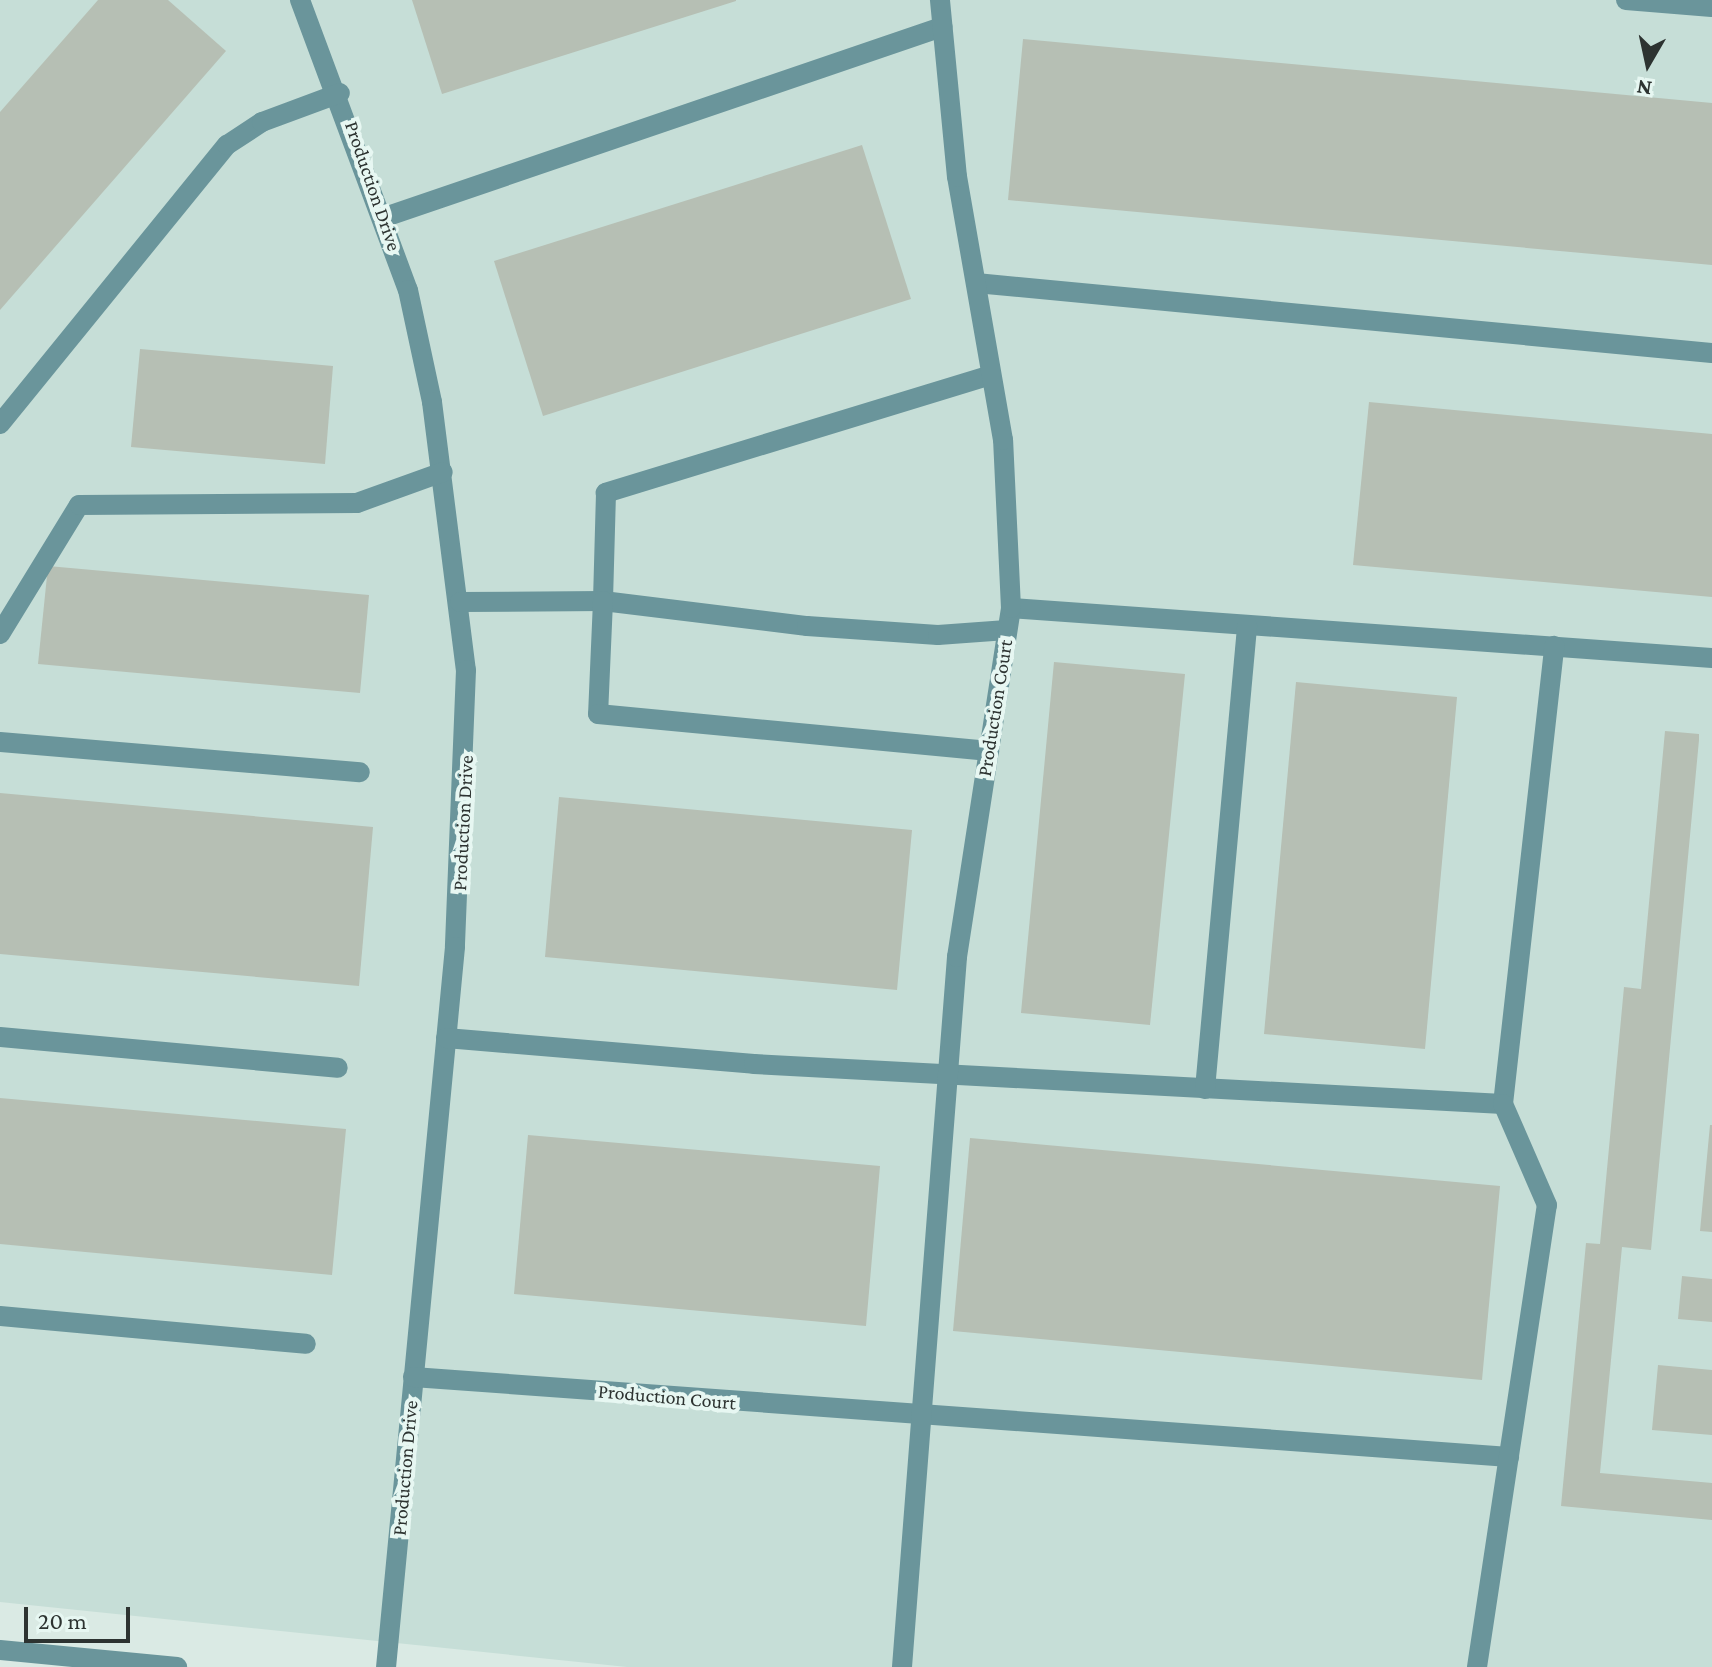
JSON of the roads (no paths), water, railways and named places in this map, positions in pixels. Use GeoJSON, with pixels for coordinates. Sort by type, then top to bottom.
{"type":"FeatureCollection","features":[{"type":"Feature","properties":{"kind":"street","name":"Production Drive"},"geometry":{"type":"LineString","coordinates":[[300,0],[340,93],[385,217],[412,305],[443,472],[460,602],[468,757],[446,1038],[386,1667]]}},
{"type":"Feature","properties":{"kind":"street","name":"Production Court"},"geometry":{"type":"LineString","coordinates":[[902,1667],[957,957],[1011,608],[1003,440],[976,283],[940,0]]}},
{"type":"Feature","properties":{"kind":"street"},"geometry":{"type":"LineString","coordinates":[[1626,0],[1712,7]]}},
{"type":"Feature","properties":{"kind":"street"},"geometry":{"type":"LineString","coordinates":[[385,217],[942,27]]}},
{"type":"Feature","properties":{"kind":"street"},"geometry":{"type":"LineString","coordinates":[[0,424],[227,145],[262,122],[340,93]]}},
{"type":"Feature","properties":{"kind":"street"},"geometry":{"type":"LineString","coordinates":[[976,283],[1712,353]]}},
{"type":"Feature","properties":{"kind":"street"},"geometry":{"type":"LineString","coordinates":[[989,751],[598,714],[606,493],[991,375]]}},
{"type":"Feature","properties":{"kind":"street"},"geometry":{"type":"LineString","coordinates":[[0,634],[79,505],[357,503],[443,472]]}},
{"type":"Feature","properties":{"kind":"street"},"geometry":{"type":"LineString","coordinates":[[460,602],[603,601],[836,628],[938,635],[1007,630]]}},
{"type":"Feature","properties":{"kind":"street"},"geometry":{"type":"LineString","coordinates":[[1011,608],[1712,658]]}},
{"type":"Feature","properties":{"kind":"street"},"geometry":{"type":"LineString","coordinates":[[1205,1089],[1247,626]]}},
{"type":"Feature","properties":{"kind":"street"},"geometry":{"type":"LineString","coordinates":[[1477,1667],[1547,1205],[1503,1104],[1554,646]]}},
{"type":"Feature","properties":{"kind":"street"},"geometry":{"type":"LineString","coordinates":[[0,742],[360,772]]}},
{"type":"Feature","properties":{"kind":"street"},"geometry":{"type":"LineString","coordinates":[[0,1037],[338,1068]]}},
{"type":"Feature","properties":{"kind":"street"},"geometry":{"type":"LineString","coordinates":[[446,1038],[948,1075],[1503,1104]]}},
{"type":"Feature","properties":{"kind":"street"},"geometry":{"type":"LineString","coordinates":[[0,1316],[306,1344]]}},
{"type":"Feature","properties":{"kind":"street","name":"Production Court"},"geometry":{"type":"LineString","coordinates":[[413,1377],[922,1418]]}},
{"type":"Feature","properties":{"kind":"street"},"geometry":{"type":"LineString","coordinates":[[922,1418],[1509,1457]]}},
{"type":"Feature","properties":{"kind":"street"},"geometry":{"type":"LineString","coordinates":[[0,1650],[177,1667]]}}]}
